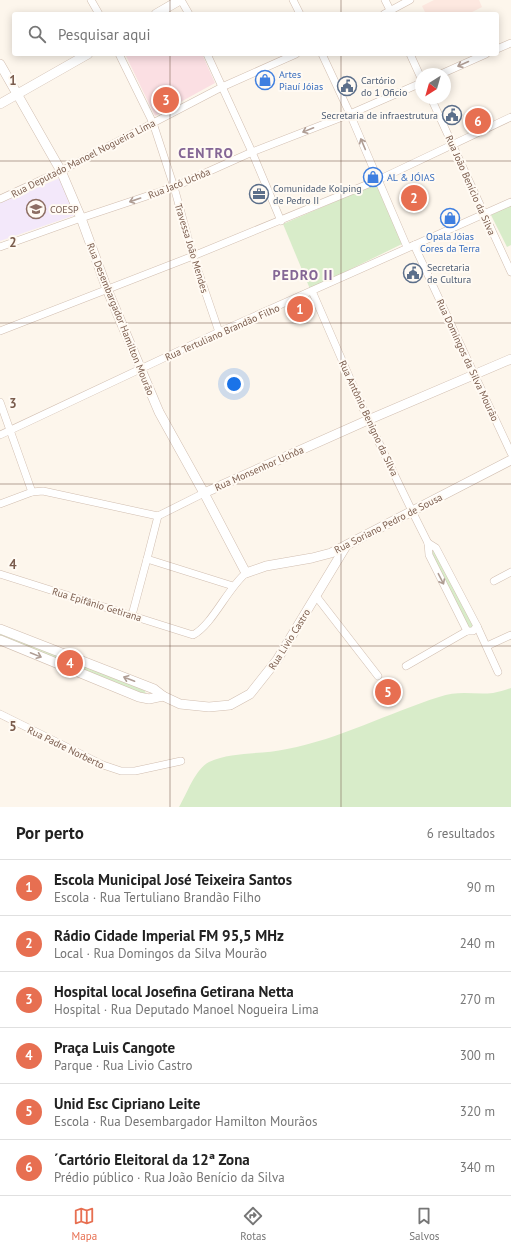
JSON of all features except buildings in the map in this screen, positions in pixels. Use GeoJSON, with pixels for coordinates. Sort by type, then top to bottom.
{"type":"FeatureCollection","features":[{"type":"Feature","properties":{"kind":"street"},"geometry":{"type":"LineString","coordinates":[[91,0],[98,12]]}},
{"type":"Feature","properties":{"kind":"street"},"geometry":{"type":"LineString","coordinates":[[159,12],[180,0],[188,12]]}},
{"type":"Feature","properties":{"kind":"street"},"geometry":{"type":"LineString","coordinates":[[293,0],[299,12]]}},
{"type":"Feature","properties":{"kind":"street"},"geometry":{"type":"LineString","coordinates":[[385,0],[389,12]]}},
{"type":"Feature","properties":{"kind":"street"},"geometry":{"type":"LineString","coordinates":[[391,12],[410,0]]}},
{"type":"Feature","properties":{"kind":"street"},"geometry":{"type":"LineString","coordinates":[[499,48],[511,43]]}},
{"type":"Feature","properties":{"kind":"street"},"geometry":{"type":"LineString","coordinates":[[0,104],[84,56]]}},
{"type":"Feature","properties":{"kind":"street","name":"Travessa João Mendes"},"geometry":{"type":"LineString","coordinates":[[120,56],[152,123],[174,187],[193,256],[219,332]]}},
{"type":"Feature","properties":{"kind":"street"},"geometry":{"type":"LineString","coordinates":[[208,56],[252,152],[281,221]]}},
{"type":"Feature","properties":{"kind":"street","name":"Rua Deputado Manoel Nogueira Lima"},"geometry":{"type":"LineString","coordinates":[[0,199],[61,171],[222,87],[292,56]]}},
{"type":"Feature","properties":{"kind":"street","name":"Rua Domingos da Silva Mourão"},"geometry":{"type":"LineString","coordinates":[[323,56],[378,180],[475,374],[511,452]]}},
{"type":"Feature","properties":{"kind":"street"},"geometry":{"type":"LineString","coordinates":[[411,56],[416,68]]}},
{"type":"Feature","properties":{"kind":"street"},"geometry":{"type":"LineString","coordinates":[[451,69],[481,56]]}},
{"type":"Feature","properties":{"kind":"street","name":"Rua Desembargador Hamilton Mourão"},"geometry":{"type":"LineString","coordinates":[[0,64],[61,171],[81,218],[107,290],[159,412],[246,573]]}},
{"type":"Feature","properties":{"kind":"street","name":"Rua Jacó Uchôa"},"geometry":{"type":"LineString","coordinates":[[0,247],[174,187],[252,152],[350,114],[415,85]]}},
{"type":"Feature","properties":{"kind":"street","name":"Rua João Benício da Silva"},"geometry":{"type":"LineString","coordinates":[[434,104],[483,214],[511,272]]}},
{"type":"Feature","properties":{"kind":"street"},"geometry":{"type":"LineString","coordinates":[[0,331],[281,221],[378,180],[511,117]]}},
{"type":"Feature","properties":{"kind":"street","name":"Rua Tertuliano Brandão Filho"},"geometry":{"type":"LineString","coordinates":[[0,434],[219,332],[511,202]]}},
{"type":"Feature","properties":{"kind":"street","name":"Rua Antônio Benigno da Silva"},"geometry":{"type":"LineString","coordinates":[[312,291],[368,420],[428,543],[429,555],[467,631]]}},
{"type":"Feature","properties":{"kind":"street","name":"Rua Monsenhor Uchôa"},"geometry":{"type":"LineString","coordinates":[[158,516],[204,493],[368,420],[511,359]]}},
{"type":"Feature","properties":{"kind":"street"},"geometry":{"type":"LineString","coordinates":[[0,402],[32,492]]}},
{"type":"Feature","properties":{"kind":"street","name":"Rua Soriano Pedro de Sousa"},"geometry":{"type":"LineString","coordinates":[[194,635],[202,630],[233,586],[246,573],[266,566],[331,553],[511,460]]}},
{"type":"Feature","properties":{"kind":"street"},"geometry":{"type":"LineString","coordinates":[[0,504],[32,492],[43,491],[158,516],[132,615]]}},
{"type":"Feature","properties":{"kind":"street","name":"Rua Antônio Benigno da Silva"},"geometry":{"type":"LineString","coordinates":[[428,543],[436,548],[477,626],[498,672]]}},
{"type":"Feature","properties":{"kind":"street","name":"Rua Livio Castro"},"geometry":{"type":"LineString","coordinates":[[0,629],[154,689],[163,696],[180,704],[209,707],[230,705],[250,694],[277,660],[347,544]]}},
{"type":"Feature","properties":{"kind":"street"},"geometry":{"type":"LineString","coordinates":[[147,559],[233,586]]}},
{"type":"Feature","properties":{"kind":"street"},"geometry":{"type":"LineString","coordinates":[[494,581],[511,572]]}},
{"type":"Feature","properties":{"kind":"street","name":"Rua Epifânio Getirana"},"geometry":{"type":"LineString","coordinates":[[0,574],[194,635]]}},
{"type":"Feature","properties":{"kind":"street"},"geometry":{"type":"LineString","coordinates":[[316,596],[378,676]]}},
{"type":"Feature","properties":{"kind":"street"},"geometry":{"type":"LineString","coordinates":[[406,666],[467,631],[473,631],[477,626]]}},
{"type":"Feature","properties":{"kind":"street"},"geometry":{"type":"LineString","coordinates":[[487,646],[511,635]]}},
{"type":"Feature","properties":{"kind":"street","name":"Rua Livio Castro"},"geometry":{"type":"LineString","coordinates":[[0,640],[139,697],[149,699],[163,696]]}},
{"type":"Feature","properties":{"kind":"street","name":"Rua Padre Norberto"},"geometry":{"type":"LineString","coordinates":[[0,714],[103,765],[121,771],[135,771],[181,761]]}},
{"type":"Feature","properties":{"kind":"shaded area"},"geometry":{"type":"Polygon","coordinates":[[[434,0],[479,0],[482,7],[472,12],[425,12],[422,6],[434,0]]]}},
{"type":"Feature","properties":{"kind":"shaded area"},"geometry":{"type":"Polygon","coordinates":[[[126,56],[203,56],[215,83],[155,116],[126,56]]]}},
{"type":"Feature","properties":{"kind":"shaded area","name":"COESP"},"geometry":{"type":"Polygon","coordinates":[[[60,178],[75,215],[0,241],[0,203],[60,178]]]}},
{"type":"Feature","properties":{"kind":"green space"},"geometry":{"type":"Polygon","coordinates":[[[376,184],[402,244],[310,289],[283,224],[376,184]]]}},
{"type":"Feature","properties":{"kind":"green space"},"geometry":{"type":"Polygon","coordinates":[[[511,205],[511,245],[507,247],[491,215],[511,205]]]}},
{"type":"Feature","properties":{"kind":"green space"},"geometry":{"type":"Polygon","coordinates":[[[435,549],[475,626],[468,630],[430,552],[435,549]]]}},
{"type":"Feature","properties":{"kind":"green space"},"geometry":{"type":"Polygon","coordinates":[[[0,631],[141,688],[146,694],[144,695],[0,639],[0,631]]]}},
{"type":"Feature","properties":{"kind":"green space"},"geometry":{"type":"Polygon","coordinates":[[[511,688],[511,807],[179,807],[195,776],[204,765],[209,762],[228,756],[277,751],[307,745],[420,703],[446,695],[460,693],[493,693],[511,688]]]}},
{"type":"Feature","properties":{"kind":"place","name":"Artes Piauí Jóias"},"geometry":{"type":"Point","coordinates":[265,80]}},
{"type":"Feature","properties":{"kind":"place","name":"Cartório do 1 Oficio"},"geometry":{"type":"Point","coordinates":[347,86]}},
{"type":"Feature","properties":{"kind":"place","name":"Hospital local Josefina Getirana Netta"},"geometry":{"type":"Point","coordinates":[166,100]}},
{"type":"Feature","properties":{"kind":"place","name":"Secretaria de infraestrutura"},"geometry":{"type":"Point","coordinates":[452,115]}},
{"type":"Feature","properties":{"kind":"place","name":"´Cartório Eleitoral da 12ª Zona"},"geometry":{"type":"Point","coordinates":[478,121]}},
{"type":"Feature","properties":{"kind":"place","name":"AL & JÓIAS"},"geometry":{"type":"Point","coordinates":[373,177]}},
{"type":"Feature","properties":{"kind":"place","name":"Comunidade Kolping de Pedro II"},"geometry":{"type":"Point","coordinates":[259,194]}},
{"type":"Feature","properties":{"kind":"place","name":"Rádio Cidade Imperial FM 95,5 MHz"},"geometry":{"type":"Point","coordinates":[414,198]}},
{"type":"Feature","properties":{"kind":"place","name":"COESP"},"geometry":{"type":"Point","coordinates":[36,209]}},
{"type":"Feature","properties":{"kind":"place","name":"Opala Jóias Cores da Terra"},"geometry":{"type":"Point","coordinates":[450,218]}},
{"type":"Feature","properties":{"kind":"place","name":"Secretaria de Cultura"},"geometry":{"type":"Point","coordinates":[413,273]}},
{"type":"Feature","properties":{"kind":"place","name":"Escola Municipal José Teixeira Santos"},"geometry":{"type":"Point","coordinates":[300,309]}},
{"type":"Feature","properties":{"kind":"place","name":"Praça Luis Cangote"},"geometry":{"type":"Point","coordinates":[70,663]}},
{"type":"Feature","properties":{"kind":"place","name":"Unid Esc Cipriano Leite"},"geometry":{"type":"Point","coordinates":[388,692]}},
{"type":"Feature","properties":{"kind":"district","name":"CENTRO"},"geometry":{"type":"Point","coordinates":[206,153]}},
{"type":"Feature","properties":{"kind":"district","name":"PEDRO II"},"geometry":{"type":"Point","coordinates":[303,275]}}]}
